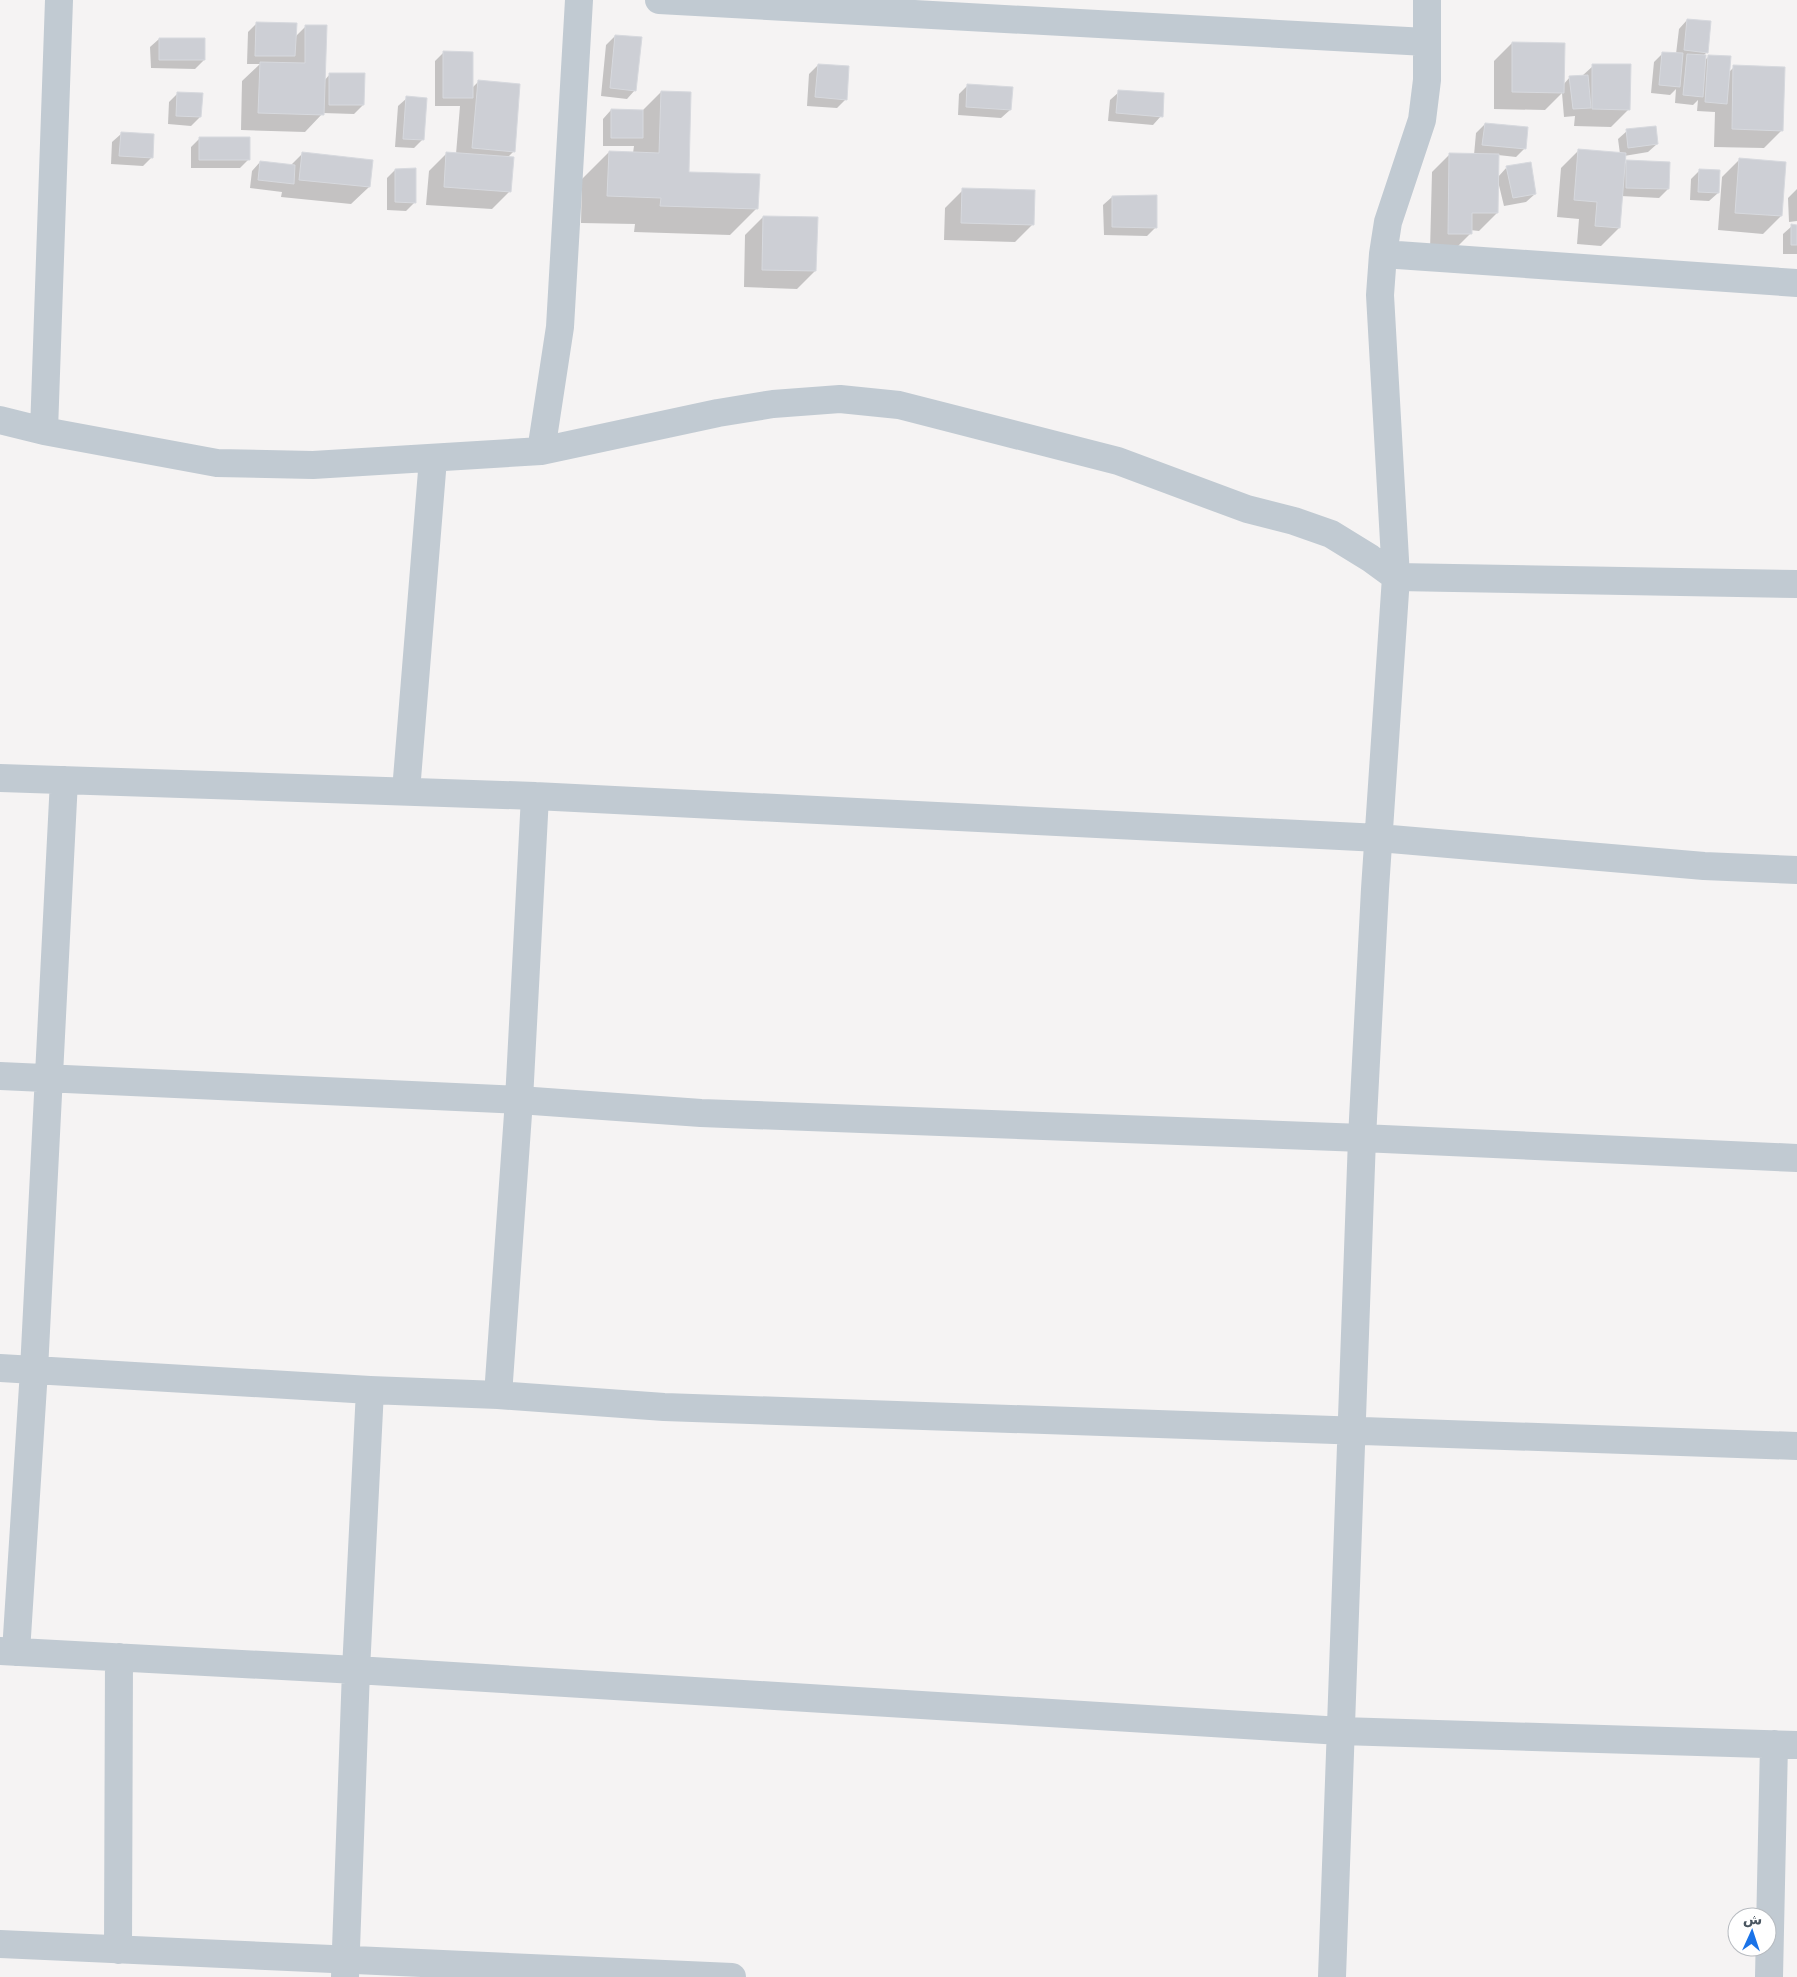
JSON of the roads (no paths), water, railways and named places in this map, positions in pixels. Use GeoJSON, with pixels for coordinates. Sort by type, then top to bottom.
{"type":"FeatureCollection","features":[{"type":"Feature","properties":{"kind":"street"},"geometry":{"type":"LineString","coordinates":[[44,431],[59,0]]}},
{"type":"Feature","properties":{"kind":"street"},"geometry":{"type":"LineString","coordinates":[[541,451],[560,327],[579,0]]}},
{"type":"Feature","properties":{"kind":"street"},"geometry":{"type":"LineString","coordinates":[[659,0],[1426,42]]}},
{"type":"Feature","properties":{"kind":"street"},"geometry":{"type":"LineString","coordinates":[[1332,1977],[1362,1138],[1396,577],[1380,295],[1388,222],[1422,120],[1427,80],[1427,0]]}},
{"type":"Feature","properties":{"kind":"street"},"geometry":{"type":"LineString","coordinates":[[1383,254],[1797,282]]}},
{"type":"Feature","properties":{"kind":"street"},"geometry":{"type":"LineString","coordinates":[[0,420],[44,431],[217,463],[313,465],[541,451],[718,413],[773,404],[840,399],[899,406],[1118,461],[1247,509],[1294,521],[1331,534],[1370,558],[1396,577],[1797,584]]}},
{"type":"Feature","properties":{"kind":"street"},"geometry":{"type":"LineString","coordinates":[[406,791],[433,459]]}},
{"type":"Feature","properties":{"kind":"street"},"geometry":{"type":"LineString","coordinates":[[0,778],[535,796],[1379,838],[1704,866],[1797,870]]}},
{"type":"Feature","properties":{"kind":"street"},"geometry":{"type":"LineString","coordinates":[[64,780],[34,1370],[8,1652],[356,1670],[1341,1731],[1786,1745],[1769,1977]]}},
{"type":"Feature","properties":{"kind":"street"},"geometry":{"type":"LineString","coordinates":[[498,1395],[519,1100],[535,796]]}},
{"type":"Feature","properties":{"kind":"street"},"geometry":{"type":"LineString","coordinates":[[0,1076],[519,1100],[701,1113],[1362,1138],[1797,1158]]}},
{"type":"Feature","properties":{"kind":"street"},"geometry":{"type":"LineString","coordinates":[[0,1368],[370,1390],[498,1395],[664,1407],[1797,1446]]}},
{"type":"Feature","properties":{"kind":"street"},"geometry":{"type":"LineString","coordinates":[[346,1968],[356,1670],[370,1390]]}},
{"type":"Feature","properties":{"kind":"street"},"geometry":{"type":"LineString","coordinates":[[118,1950],[119,1657]]}},
{"type":"Feature","properties":{"kind":"street"},"geometry":{"type":"LineString","coordinates":[[0,1944],[118,1950],[346,1968],[732,1977]]}}]}
